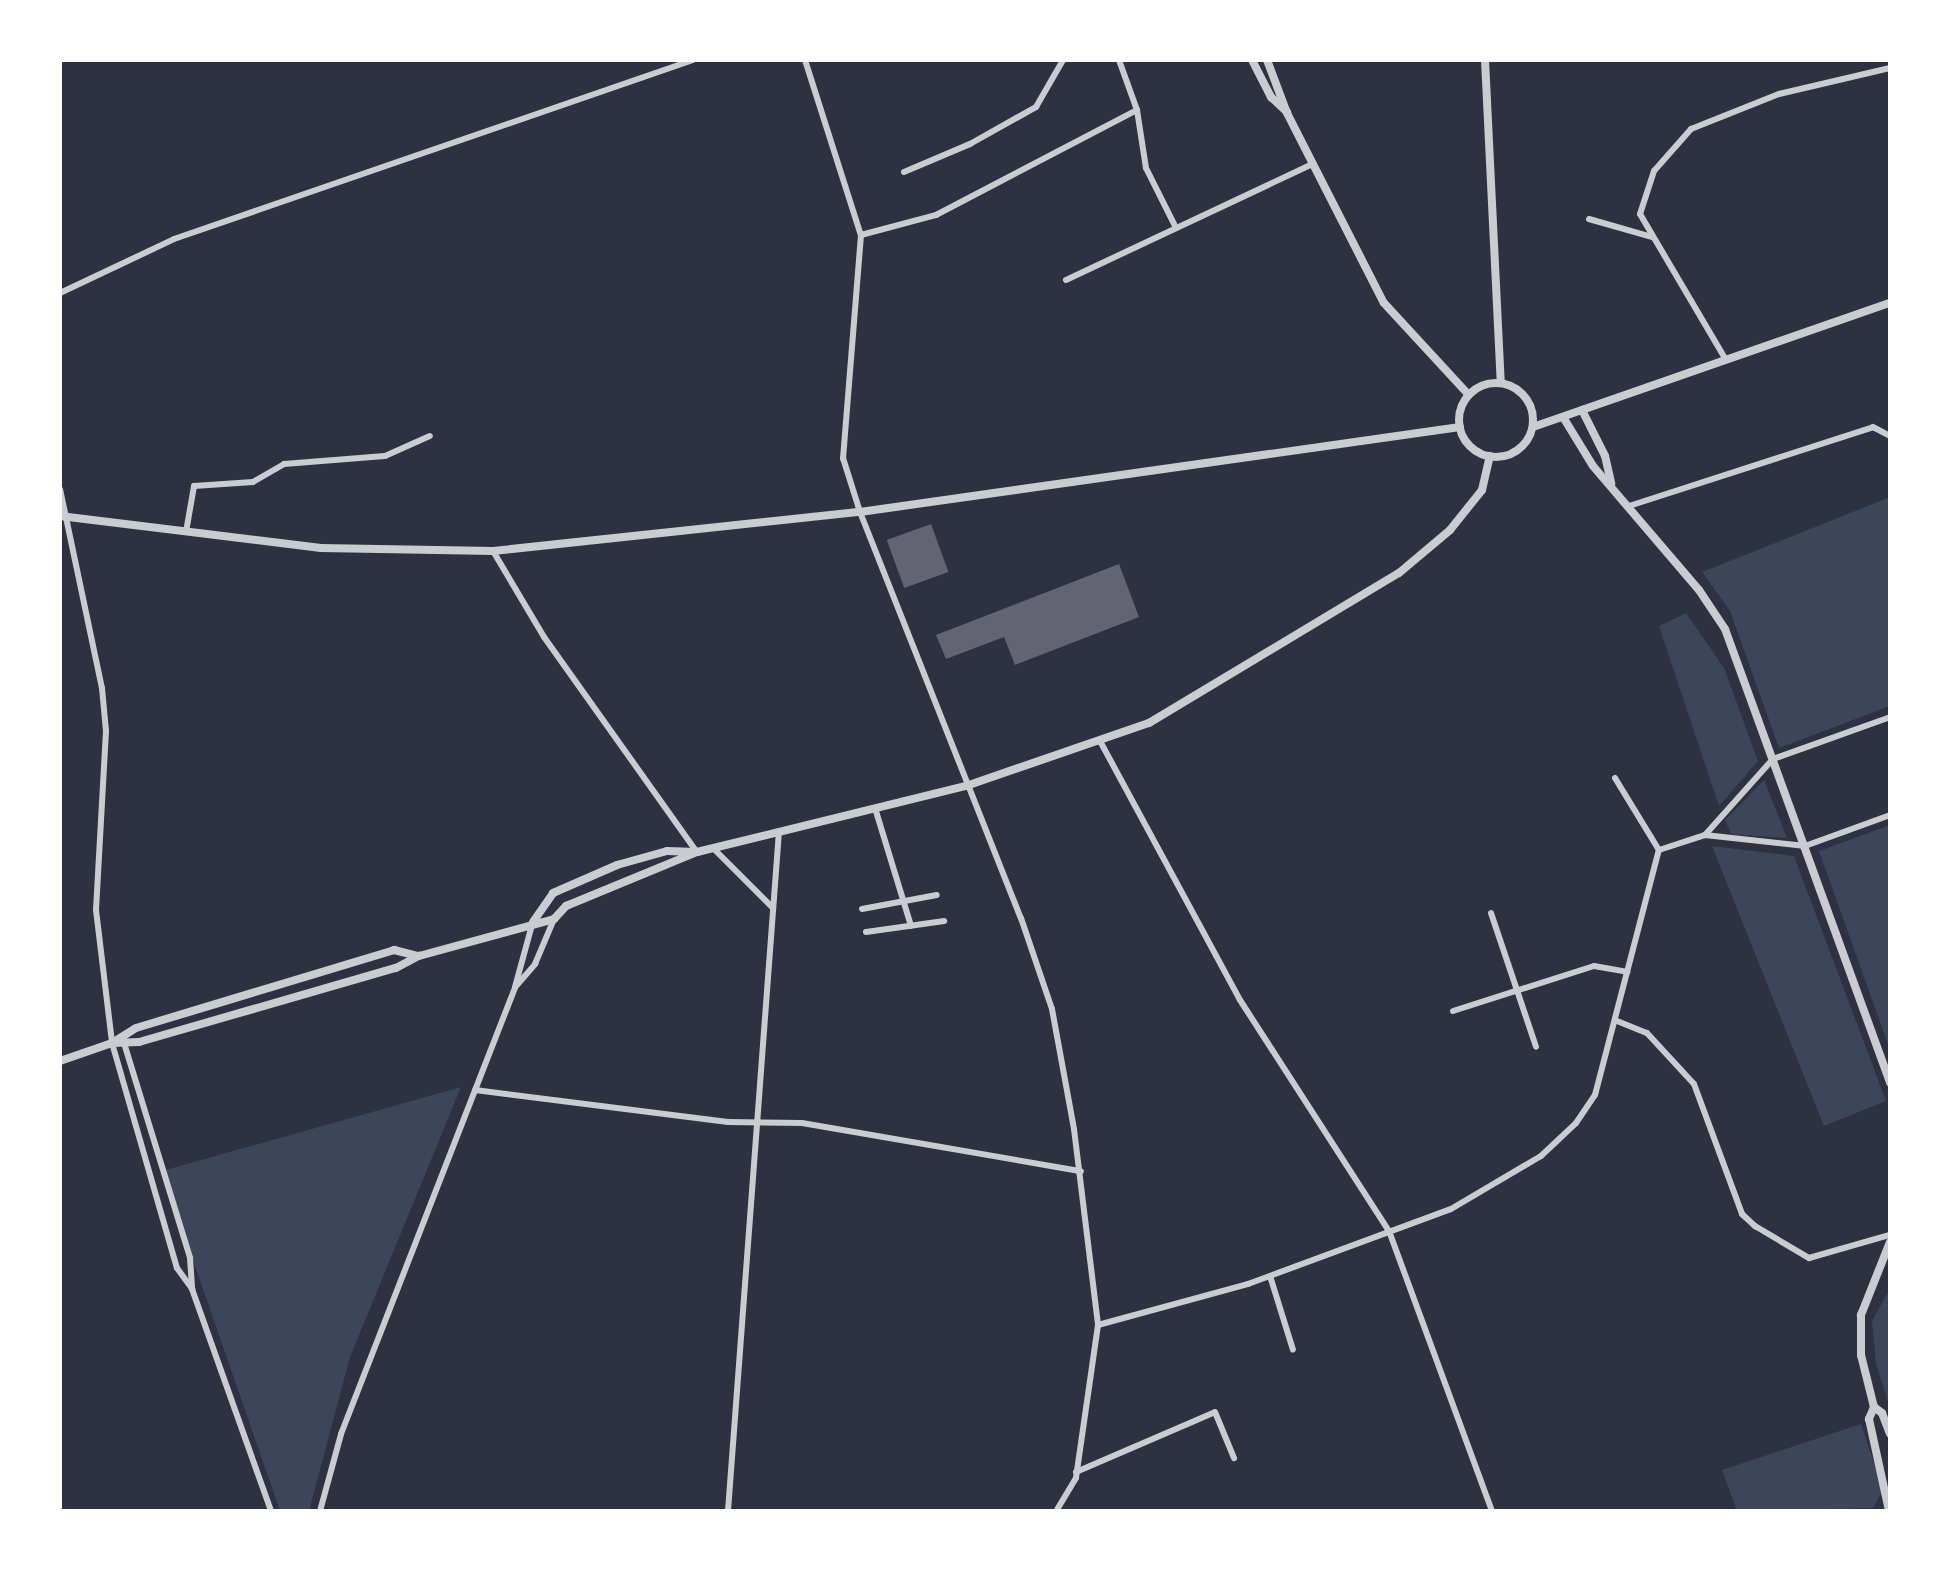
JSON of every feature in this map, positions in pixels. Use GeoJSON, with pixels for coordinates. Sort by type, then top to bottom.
{"type":"FeatureCollection","features":[{"type":"Feature","properties":{"kind":"street"},"geometry":{"type":"LineString","coordinates":[[60,293],[186,234],[693,60]]}},
{"type":"Feature","properties":{"kind":"street"},"geometry":{"type":"LineString","coordinates":[[805,60],[861,235],[843,458],[860,512],[1052,1009],[1081,1171],[1098,1325],[1076,1472],[1056,1511]]}},
{"type":"Feature","properties":{"kind":"street"},"geometry":{"type":"LineString","coordinates":[[904,172],[1036,107],[1063,60]]}},
{"type":"Feature","properties":{"kind":"street"},"geometry":{"type":"LineString","coordinates":[[1119,60],[1137,110],[1146,168],[1176,228]]}},
{"type":"Feature","properties":{"kind":"street"},"geometry":{"type":"LineString","coordinates":[[1252,60],[1271,97],[1287,113]]}},
{"type":"Feature","properties":{"kind":"street"},"geometry":{"type":"LineString","coordinates":[[1267,60],[1287,113],[1384,303],[1469,395]]}},
{"type":"Feature","properties":{"kind":"street"},"geometry":{"type":"LineString","coordinates":[[1485,60],[1501,383]]}},
{"type":"Feature","properties":{"kind":"street"},"geometry":{"type":"LineString","coordinates":[[1726,360],[1640,214],[1654,171],[1691,129],[1779,94],[1890,68]]}},
{"type":"Feature","properties":{"kind":"street"},"geometry":{"type":"LineString","coordinates":[[861,235],[942,212],[1137,110]]}},
{"type":"Feature","properties":{"kind":"street"},"geometry":{"type":"LineString","coordinates":[[1066,280],[1313,164]]}},
{"type":"Feature","properties":{"kind":"street"},"geometry":{"type":"LineString","coordinates":[[1589,219],[1652,237]]}},
{"type":"Feature","properties":{"kind":"street"},"geometry":{"type":"LineString","coordinates":[[1469,395],[1460,427],[1476,451],[1490,456],[1518,450],[1533,427],[1890,303]]}},
{"type":"Feature","properties":{"kind":"street"},"geometry":{"type":"LineString","coordinates":[[1469,395],[1501,383]]}},
{"type":"Feature","properties":{"kind":"street"},"geometry":{"type":"LineString","coordinates":[[1501,383],[1527,399],[1533,427]]}},
{"type":"Feature","properties":{"kind":"street"},"geometry":{"type":"LineString","coordinates":[[1582,410],[1605,456],[1611,484]]}},
{"type":"Feature","properties":{"kind":"street"},"geometry":{"type":"LineString","coordinates":[[1563,417],[1593,466],[1629,506],[1725,629],[1890,1083]]}},
{"type":"Feature","properties":{"kind":"street"},"geometry":{"type":"LineString","coordinates":[[61,516],[321,548],[493,551],[860,512],[1460,427]]}},
{"type":"Feature","properties":{"kind":"street"},"geometry":{"type":"LineString","coordinates":[[1629,506],[1873,427],[1890,436]]}},
{"type":"Feature","properties":{"kind":"street"},"geometry":{"type":"LineString","coordinates":[[186,532],[194,486],[253,482],[284,464],[385,456],[430,436]]}},
{"type":"Feature","properties":{"kind":"street"},"geometry":{"type":"LineString","coordinates":[[515,987],[535,964],[554,919],[566,906],[697,852],[966,786],[1100,741],[1162,716],[1399,573],[1450,530],[1482,490],[1490,456]]}},
{"type":"Feature","properties":{"kind":"street"},"geometry":{"type":"LineString","coordinates":[[60,489],[61,516],[91,627],[104,717],[96,910],[112,1043],[177,1268],[192,1289]]}},
{"type":"Feature","properties":{"kind":"street"},"geometry":{"type":"LineString","coordinates":[[493,551],[544,637],[697,852]]}},
{"type":"Feature","properties":{"kind":"street"},"geometry":{"type":"LineString","coordinates":[[1705,835],[1773,759],[1890,717]]}},
{"type":"Feature","properties":{"kind":"street"},"geometry":{"type":"LineString","coordinates":[[1100,741],[1240,1000],[1389,1231],[1489,1510]]}},
{"type":"Feature","properties":{"kind":"street"},"geometry":{"type":"LineString","coordinates":[[1098,1325],[1270,1276],[1451,1209],[1541,1156],[1576,1123],[1595,1095],[1617,1021],[1659,850],[1615,778]]}},
{"type":"Feature","properties":{"kind":"street"},"geometry":{"type":"LineString","coordinates":[[875,808],[911,926]]}},
{"type":"Feature","properties":{"kind":"street"},"geometry":{"type":"LineString","coordinates":[[1659,850],[1705,835],[1805,846],[1890,815]]}},
{"type":"Feature","properties":{"kind":"street"},"geometry":{"type":"LineString","coordinates":[[728,1511],[754,1122],[779,831]]}},
{"type":"Feature","properties":{"kind":"street"},"geometry":{"type":"LineString","coordinates":[[713,848],[773,908]]}},
{"type":"Feature","properties":{"kind":"street"},"geometry":{"type":"LineString","coordinates":[[320,1511],[341,1434],[515,987],[533,922],[553,893],[617,865],[667,851],[697,852]]}},
{"type":"Feature","properties":{"kind":"street"},"geometry":{"type":"LineString","coordinates":[[862,909],[937,895]]}},
{"type":"Feature","properties":{"kind":"street"},"geometry":{"type":"LineString","coordinates":[[1491,913],[1536,1047]]}},
{"type":"Feature","properties":{"kind":"street"},"geometry":{"type":"LineString","coordinates":[[112,1043],[124,1043],[381,973],[419,956],[533,922],[554,919]]}},
{"type":"Feature","properties":{"kind":"street"},"geometry":{"type":"LineString","coordinates":[[866,932],[944,921]]}},
{"type":"Feature","properties":{"kind":"street"},"geometry":{"type":"LineString","coordinates":[[60,1061],[112,1043],[136,1028],[394,950],[419,956]]}},
{"type":"Feature","properties":{"kind":"street"},"geometry":{"type":"LineString","coordinates":[[1453,1011],[1594,966],[1627,972]]}},
{"type":"Feature","properties":{"kind":"street"},"geometry":{"type":"LineString","coordinates":[[1617,1021],[1647,1033],[1694,1084],[1742,1214],[1755,1226],[1809,1258],[1890,1235]]}},
{"type":"Feature","properties":{"kind":"street"},"geometry":{"type":"LineString","coordinates":[[124,1043],[190,1258],[192,1289],[271,1511]]}},
{"type":"Feature","properties":{"kind":"street"},"geometry":{"type":"LineString","coordinates":[[475,1090],[754,1122],[802,1123],[1081,1171]]}},
{"type":"Feature","properties":{"kind":"street"},"geometry":{"type":"LineString","coordinates":[[148,1171],[162,1167]]}},
{"type":"Feature","properties":{"kind":"street"},"geometry":{"type":"LineString","coordinates":[[1890,1242],[1887,1259],[1861,1315],[1861,1355],[1874,1407],[1890,1434]]}},
{"type":"Feature","properties":{"kind":"street"},"geometry":{"type":"LineString","coordinates":[[1270,1276],[1293,1350]]}},
{"type":"Feature","properties":{"kind":"street"},"geometry":{"type":"LineString","coordinates":[[1874,1407],[1869,1419],[1889,1511]]}},
{"type":"Feature","properties":{"kind":"street"},"geometry":{"type":"LineString","coordinates":[[1076,1472],[1215,1412],[1234,1458]]}},
{"type":"Feature","properties":{"kind":"shaded area"},"geometry":{"type":"Polygon","coordinates":[[[1890,497],[1890,706],[1779,748],[1730,611],[1702,572],[1890,497]]]}},
{"type":"Feature","properties":{"kind":"shaded area"},"geometry":{"type":"Polygon","coordinates":[[[1686,613],[1724,668],[1758,761],[1719,806],[1659,626],[1686,613]]]}},
{"type":"Feature","properties":{"kind":"shaded area"},"geometry":{"type":"Polygon","coordinates":[[[1764,780],[1787,838],[1731,834],[1725,820],[1764,780]]]}},
{"type":"Feature","properties":{"kind":"shaded area"},"geometry":{"type":"Polygon","coordinates":[[[1890,825],[1890,1050],[1819,851],[1890,825]]]}},
{"type":"Feature","properties":{"kind":"shaded area"},"geometry":{"type":"Polygon","coordinates":[[[1712,846],[1794,856],[1886,1101],[1824,1126],[1712,846]]]}},
{"type":"Feature","properties":{"kind":"shaded area"},"geometry":{"type":"Polygon","coordinates":[[[461,1087],[350,1357],[309,1511],[280,1511],[162,1171],[461,1087]]]}},
{"type":"Feature","properties":{"kind":"shaded area"},"geometry":{"type":"Polygon","coordinates":[[[1890,1288],[1890,1408],[1876,1364],[1872,1321],[1890,1288]]]}},
{"type":"Feature","properties":{"kind":"shaded area"},"geometry":{"type":"Polygon","coordinates":[[[1861,1424],[1883,1490],[1873,1508],[1737,1511],[1722,1470],[1861,1424]]]}},
{"type":"Feature","properties":{"kind":"building"},"geometry":{"type":"Polygon","coordinates":[[[931,524],[948,572],[904,588],[887,540],[931,524]]]}},
{"type":"Feature","properties":{"kind":"building"},"geometry":{"type":"Polygon","coordinates":[[[1119,564],[1139,617],[1015,665],[1004,637],[946,659],[936,635],[1119,564]]]}}]}
